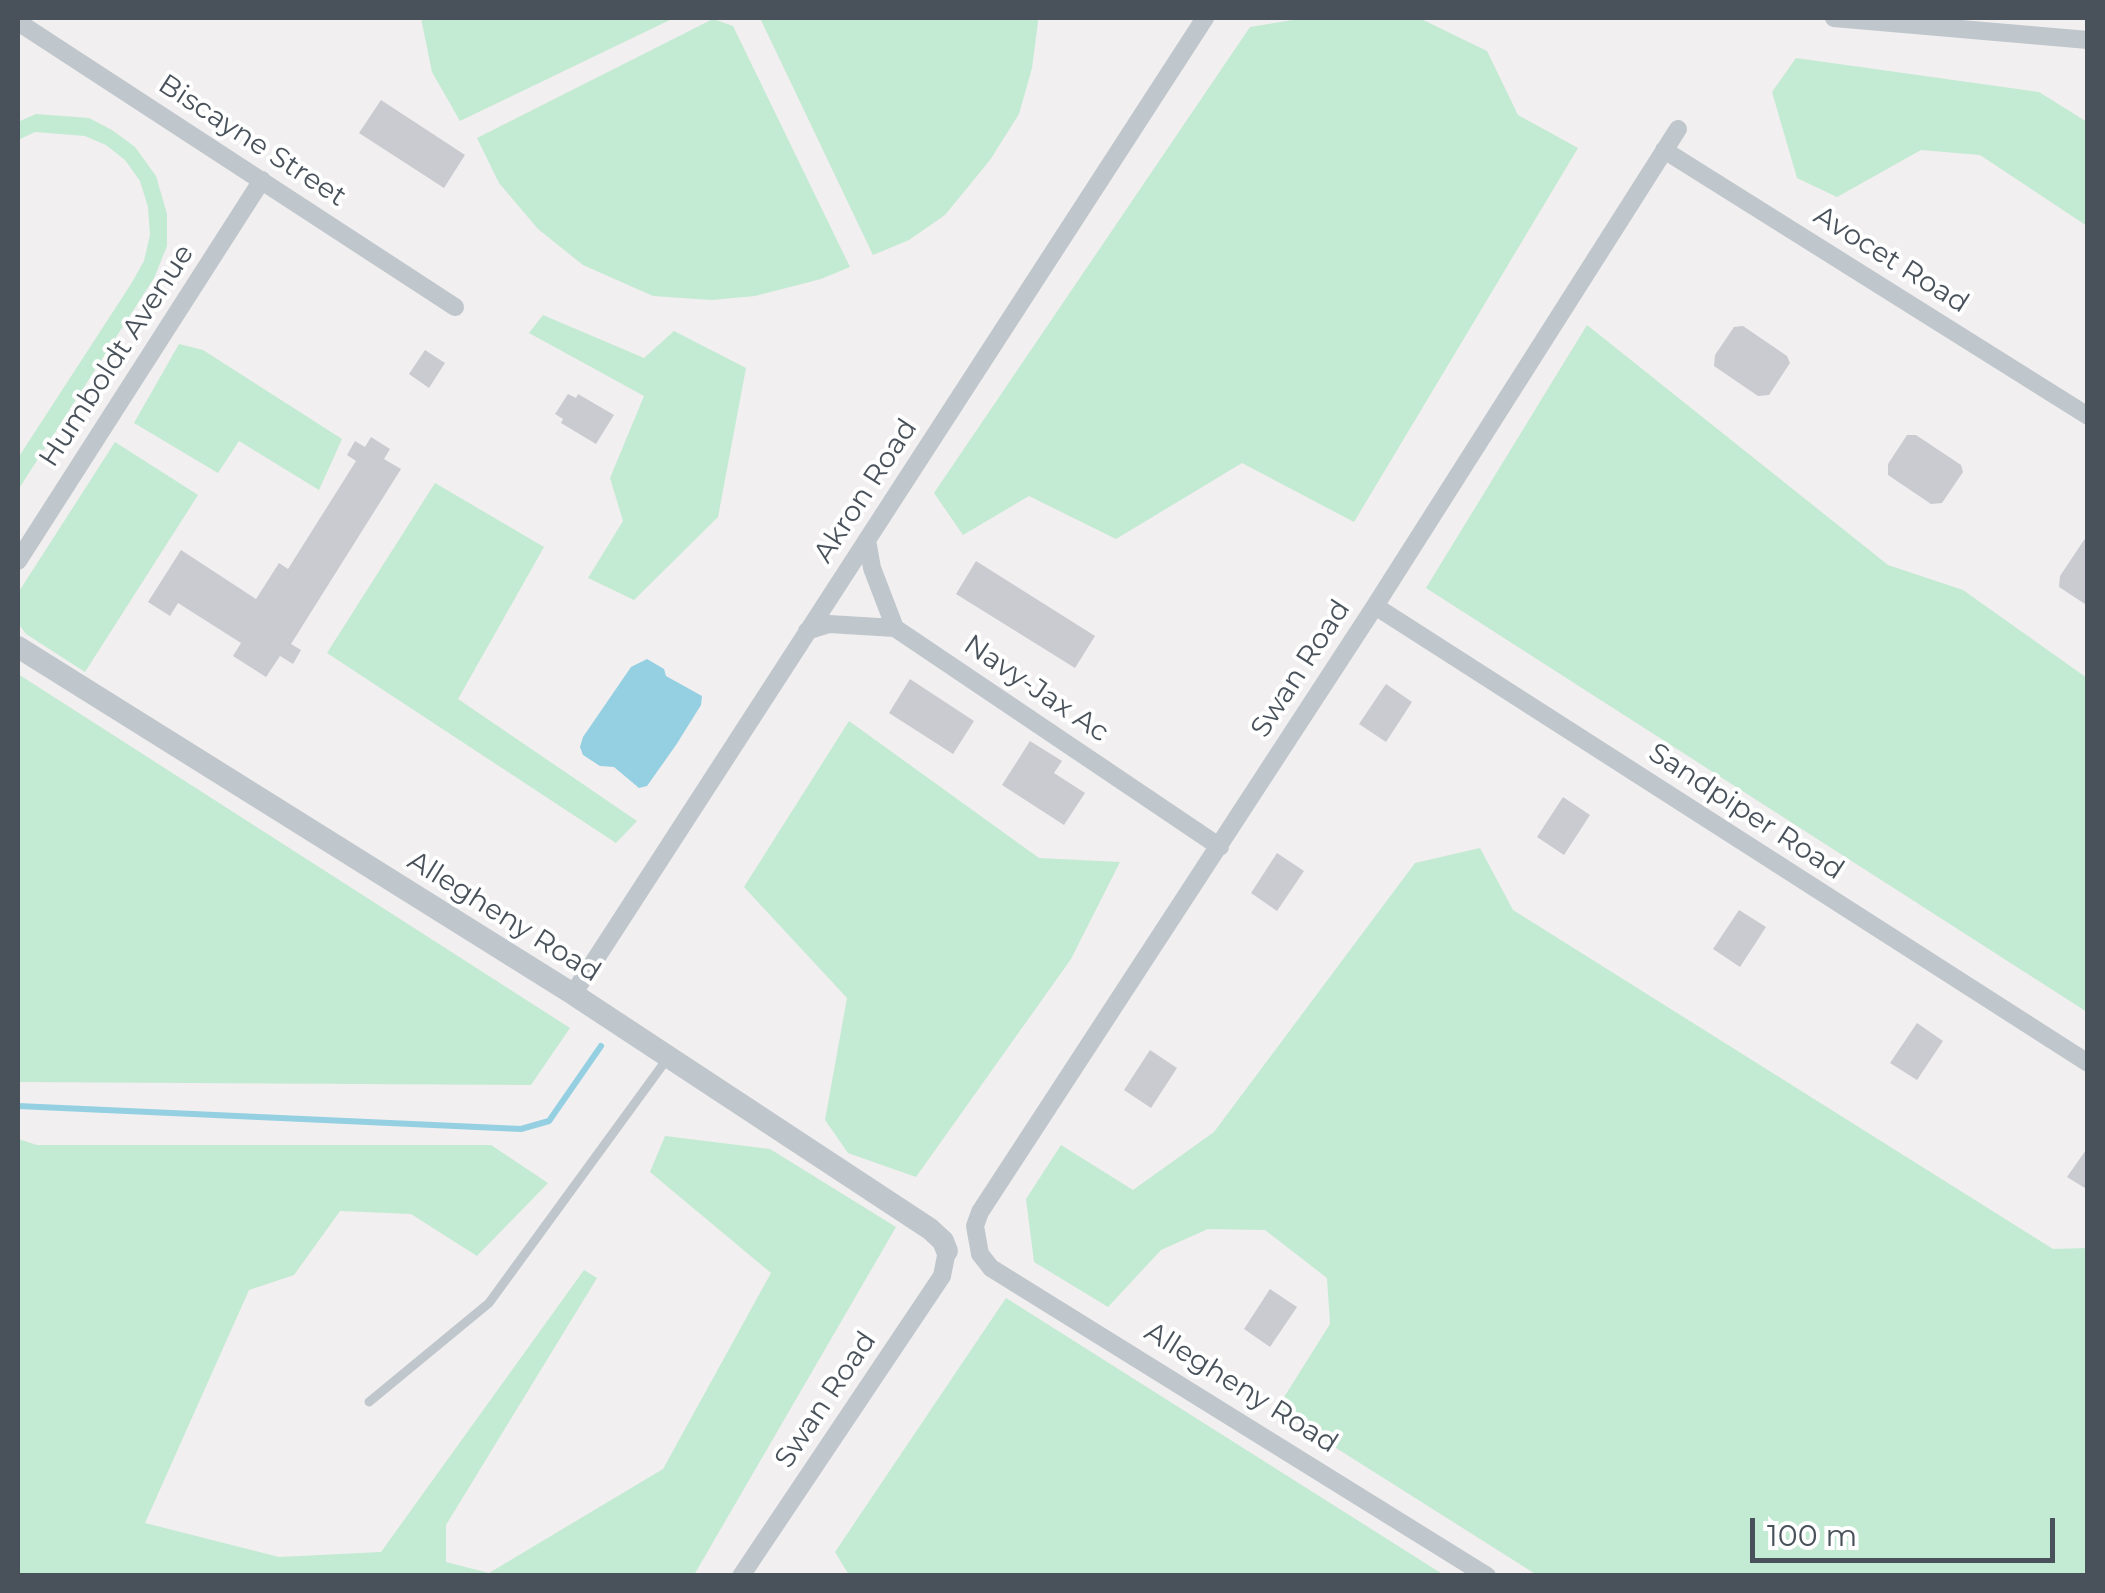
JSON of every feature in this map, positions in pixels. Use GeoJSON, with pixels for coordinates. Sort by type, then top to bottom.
{"type":"FeatureCollection","features":[{"type":"Feature","properties":{"kind":"street","name":"Akron Road"},"geometry":{"type":"LineString","coordinates":[[573,994],[1205,18]]}},
{"type":"Feature","properties":{"kind":"street"},"geometry":{"type":"LineString","coordinates":[[1834,18],[2088,40]]}},
{"type":"Feature","properties":{"kind":"street"},"geometry":{"type":"LineString","coordinates":[[18,48],[24,26]]}},
{"type":"Feature","properties":{"kind":"street","name":"Biscayne Street"},"geometry":{"type":"LineString","coordinates":[[24,26],[455,307]]}},
{"type":"Feature","properties":{"kind":"street","name":"Swan Road"},"geometry":{"type":"LineString","coordinates":[[976,1240],[980,1212],[1220,847],[1678,129]]}},
{"type":"Feature","properties":{"kind":"street","name":"Avocet Road"},"geometry":{"type":"LineString","coordinates":[[1664,150],[2088,416]]}},
{"type":"Feature","properties":{"kind":"street","name":"Humboldt Avenue"},"geometry":{"type":"LineString","coordinates":[[18,562],[262,180]]}},
{"type":"Feature","properties":{"kind":"street"},"geometry":{"type":"LineString","coordinates":[[807,632],[829,624],[896,628],[872,568],[866,540]]}},
{"type":"Feature","properties":{"kind":"street","name":"Sandpiper Road"},"geometry":{"type":"LineString","coordinates":[[1375,606],[2088,1063]]}},
{"type":"Feature","properties":{"kind":"street","name":"Navy-Jax Ac"},"geometry":{"type":"LineString","coordinates":[[896,628],[1220,847]]}},
{"type":"Feature","properties":{"kind":"street","name":"Allegheny Road"},"geometry":{"type":"LineString","coordinates":[[18,648],[573,994],[930,1229],[947,1250]]}},
{"type":"Feature","properties":{"kind":"street","name":"Allegheny Road"},"geometry":{"type":"LineString","coordinates":[[976,1240],[980,1254],[991,1268],[1487,1576]]}},
{"type":"Feature","properties":{"kind":"street","name":"Swan Road"},"geometry":{"type":"LineString","coordinates":[[741,1576],[942,1276],[947,1250]]}},
{"type":"Feature","properties":{"kind":"lane"},"geometry":{"type":"LineString","coordinates":[[369,1402],[489,1303],[668,1057]]}},
{"type":"Feature","properties":{"kind":"green space"},"geometry":{"type":"Polygon","coordinates":[[[421,18],[674,18],[460,121],[432,72],[421,18]]]}},
{"type":"Feature","properties":{"kind":"green space"},"geometry":{"type":"Polygon","coordinates":[[[760,18],[1038,18],[1038,22],[1032,68],[1019,114],[990,160],[945,215],[909,240],[873,255],[760,18]]]}},
{"type":"Feature","properties":{"kind":"green space"},"geometry":{"type":"Polygon","coordinates":[[[1305,18],[1419,18],[1487,51],[1518,115],[1578,148],[1354,522],[1242,463],[1116,539],[1029,496],[963,535],[934,493],[1250,27],[1305,18]]]}},
{"type":"Feature","properties":{"kind":"green space"},"geometry":{"type":"Polygon","coordinates":[[[713,19],[733,26],[850,267],[821,279],[755,296],[711,300],[653,296],[583,265],[538,229],[499,183],[477,138],[713,19]]]}},
{"type":"Feature","properties":{"kind":"green space"},"geometry":{"type":"Polygon","coordinates":[[[1796,58],[2039,92],[2087,122],[2087,226],[1980,155],[1921,150],[1837,197],[1797,178],[1772,92],[1796,58]]]}},
{"type":"Feature","properties":{"kind":"green space"},"geometry":{"type":"Polygon","coordinates":[[[36,114],[89,118],[135,147],[156,176],[167,214],[167,246],[154,278],[18,490],[18,458],[131,284],[144,261],[150,235],[148,207],[140,181],[125,160],[106,145],[85,136],[35,132],[18,140],[18,122],[36,114]]]}},
{"type":"Feature","properties":{"kind":"green space"},"geometry":{"type":"Polygon","coordinates":[[[543,315],[644,358],[674,331],[746,368],[718,517],[634,600],[588,578],[623,521],[610,478],[644,396],[529,333],[543,315]]]}},
{"type":"Feature","properties":{"kind":"green space"},"geometry":{"type":"Polygon","coordinates":[[[1587,325],[1888,565],[1963,590],[2087,678],[2087,1012],[1426,588],[1587,325]]]}},
{"type":"Feature","properties":{"kind":"green space"},"geometry":{"type":"Polygon","coordinates":[[[179,344],[203,350],[342,439],[319,490],[239,441],[218,473],[134,423],[179,344]]]}},
{"type":"Feature","properties":{"kind":"green space"},"geometry":{"type":"Polygon","coordinates":[[[115,442],[198,495],[85,672],[26,634],[18,623],[18,593],[115,442]]]}},
{"type":"Feature","properties":{"kind":"green space"},"geometry":{"type":"Polygon","coordinates":[[[435,483],[544,547],[458,699],[637,821],[616,843],[327,653],[435,483]]]}},
{"type":"Feature","properties":{"kind":"green space"},"geometry":{"type":"Polygon","coordinates":[[[18,674],[570,1028],[531,1085],[18,1082],[18,674]]]}},
{"type":"Feature","properties":{"kind":"green space"},"geometry":{"type":"Polygon","coordinates":[[[849,721],[1039,858],[1120,862],[1071,959],[916,1177],[848,1153],[825,1120],[847,998],[744,887],[849,721]]]}},
{"type":"Feature","properties":{"kind":"green space"},"geometry":{"type":"Polygon","coordinates":[[[1480,848],[1513,910],[2053,1249],[2087,1248],[2087,1575],[1537,1575],[1276,1410],[1330,1324],[1327,1278],[1265,1230],[1208,1229],[1161,1250],[1108,1307],[1034,1262],[1026,1199],[1061,1145],[1133,1190],[1214,1132],[1415,863],[1480,848]]]}},
{"type":"Feature","properties":{"kind":"green space"},"geometry":{"type":"Polygon","coordinates":[[[665,1136],[770,1149],[896,1227],[694,1575],[18,1575],[18,1139],[37,1145],[491,1145],[548,1183],[477,1256],[411,1214],[340,1211],[294,1275],[249,1290],[145,1523],[279,1557],[381,1552],[584,1270],[597,1278],[446,1525],[446,1562],[489,1573],[663,1469],[771,1273],[650,1172],[665,1136]]]}},
{"type":"Feature","properties":{"kind":"green space"},"geometry":{"type":"Polygon","coordinates":[[[1006,1298],[1444,1575],[849,1575],[835,1552],[1006,1298]]]}},
{"type":"Feature","properties":{"kind":"water"},"geometry":{"type":"Polygon","coordinates":[[[647,659],[664,669],[666,676],[702,696],[701,705],[676,745],[647,786],[639,788],[614,767],[600,766],[583,755],[580,747],[631,667],[647,659]]]}},
{"type":"Feature","properties":{"kind":"building"},"geometry":{"type":"Polygon","coordinates":[[[381,100],[465,155],[444,188],[359,133],[381,100]]]}},
{"type":"Feature","properties":{"kind":"building"},"geometry":{"type":"Polygon","coordinates":[[[1743,326],[1787,356],[1790,363],[1769,395],[1758,396],[1714,366],[1715,355],[1734,327],[1743,326]]]}},
{"type":"Feature","properties":{"kind":"building"},"geometry":{"type":"Polygon","coordinates":[[[425,350],[445,363],[429,388],[409,374],[425,350]]]}},
{"type":"Feature","properties":{"kind":"building"},"geometry":{"type":"Polygon","coordinates":[[[568,394],[576,398],[578,394],[614,415],[596,444],[561,423],[563,419],[555,414],[568,394]]]}},
{"type":"Feature","properties":{"kind":"building"},"geometry":{"type":"Polygon","coordinates":[[[1907,435],[1916,435],[1961,465],[1963,472],[1942,503],[1931,504],[1888,475],[1888,464],[1907,435]]]}},
{"type":"Feature","properties":{"kind":"building"},"geometry":{"type":"Polygon","coordinates":[[[371,437],[390,449],[384,459],[401,469],[291,644],[301,650],[293,664],[280,656],[266,677],[233,656],[241,643],[178,603],[170,616],[148,602],[181,550],[256,599],[279,563],[288,569],[356,461],[347,455],[355,441],[365,447],[371,437]]]}},
{"type":"Feature","properties":{"kind":"building"},"geometry":{"type":"Polygon","coordinates":[[[2088,534],[2088,606],[2059,587],[2060,576],[2088,534]]]}},
{"type":"Feature","properties":{"kind":"building"},"geometry":{"type":"Polygon","coordinates":[[[976,561],[1095,636],[1075,668],[956,594],[976,561]]]}},
{"type":"Feature","properties":{"kind":"building"},"geometry":{"type":"Polygon","coordinates":[[[910,679],[974,721],[953,754],[889,713],[910,679]]]}},
{"type":"Feature","properties":{"kind":"building"},"geometry":{"type":"Polygon","coordinates":[[[1386,684],[1412,702],[1386,742],[1359,724],[1386,684]]]}},
{"type":"Feature","properties":{"kind":"building"},"geometry":{"type":"Polygon","coordinates":[[[1030,741],[1062,761],[1054,773],[1085,793],[1064,825],[1002,785],[1030,741]]]}},
{"type":"Feature","properties":{"kind":"building"},"geometry":{"type":"Polygon","coordinates":[[[1563,797],[1590,815],[1564,855],[1537,837],[1563,797]]]}},
{"type":"Feature","properties":{"kind":"building"},"geometry":{"type":"Polygon","coordinates":[[[1277,853],[1304,871],[1277,911],[1251,893],[1277,853]]]}},
{"type":"Feature","properties":{"kind":"building"},"geometry":{"type":"Polygon","coordinates":[[[1739,910],[1766,927],[1740,967],[1713,949],[1739,910]]]}},
{"type":"Feature","properties":{"kind":"building"},"geometry":{"type":"Polygon","coordinates":[[[1917,1023],[1943,1041],[1917,1080],[1890,1063],[1917,1023]]]}},
{"type":"Feature","properties":{"kind":"building"},"geometry":{"type":"Polygon","coordinates":[[[1150,1050],[1177,1068],[1151,1108],[1124,1090],[1150,1050]]]}},
{"type":"Feature","properties":{"kind":"building"},"geometry":{"type":"Polygon","coordinates":[[[2088,1147],[2088,1190],[2067,1177],[2088,1147]]]}},
{"type":"Feature","properties":{"kind":"building"},"geometry":{"type":"Polygon","coordinates":[[[1270,1289],[1297,1307],[1270,1347],[1244,1329],[1270,1289]]]}},
{"type":"Feature","properties":{"kind":"waterway"},"geometry":{"type":"LineString","coordinates":[[18,1106],[521,1129],[549,1121],[601,1046]]}}]}
